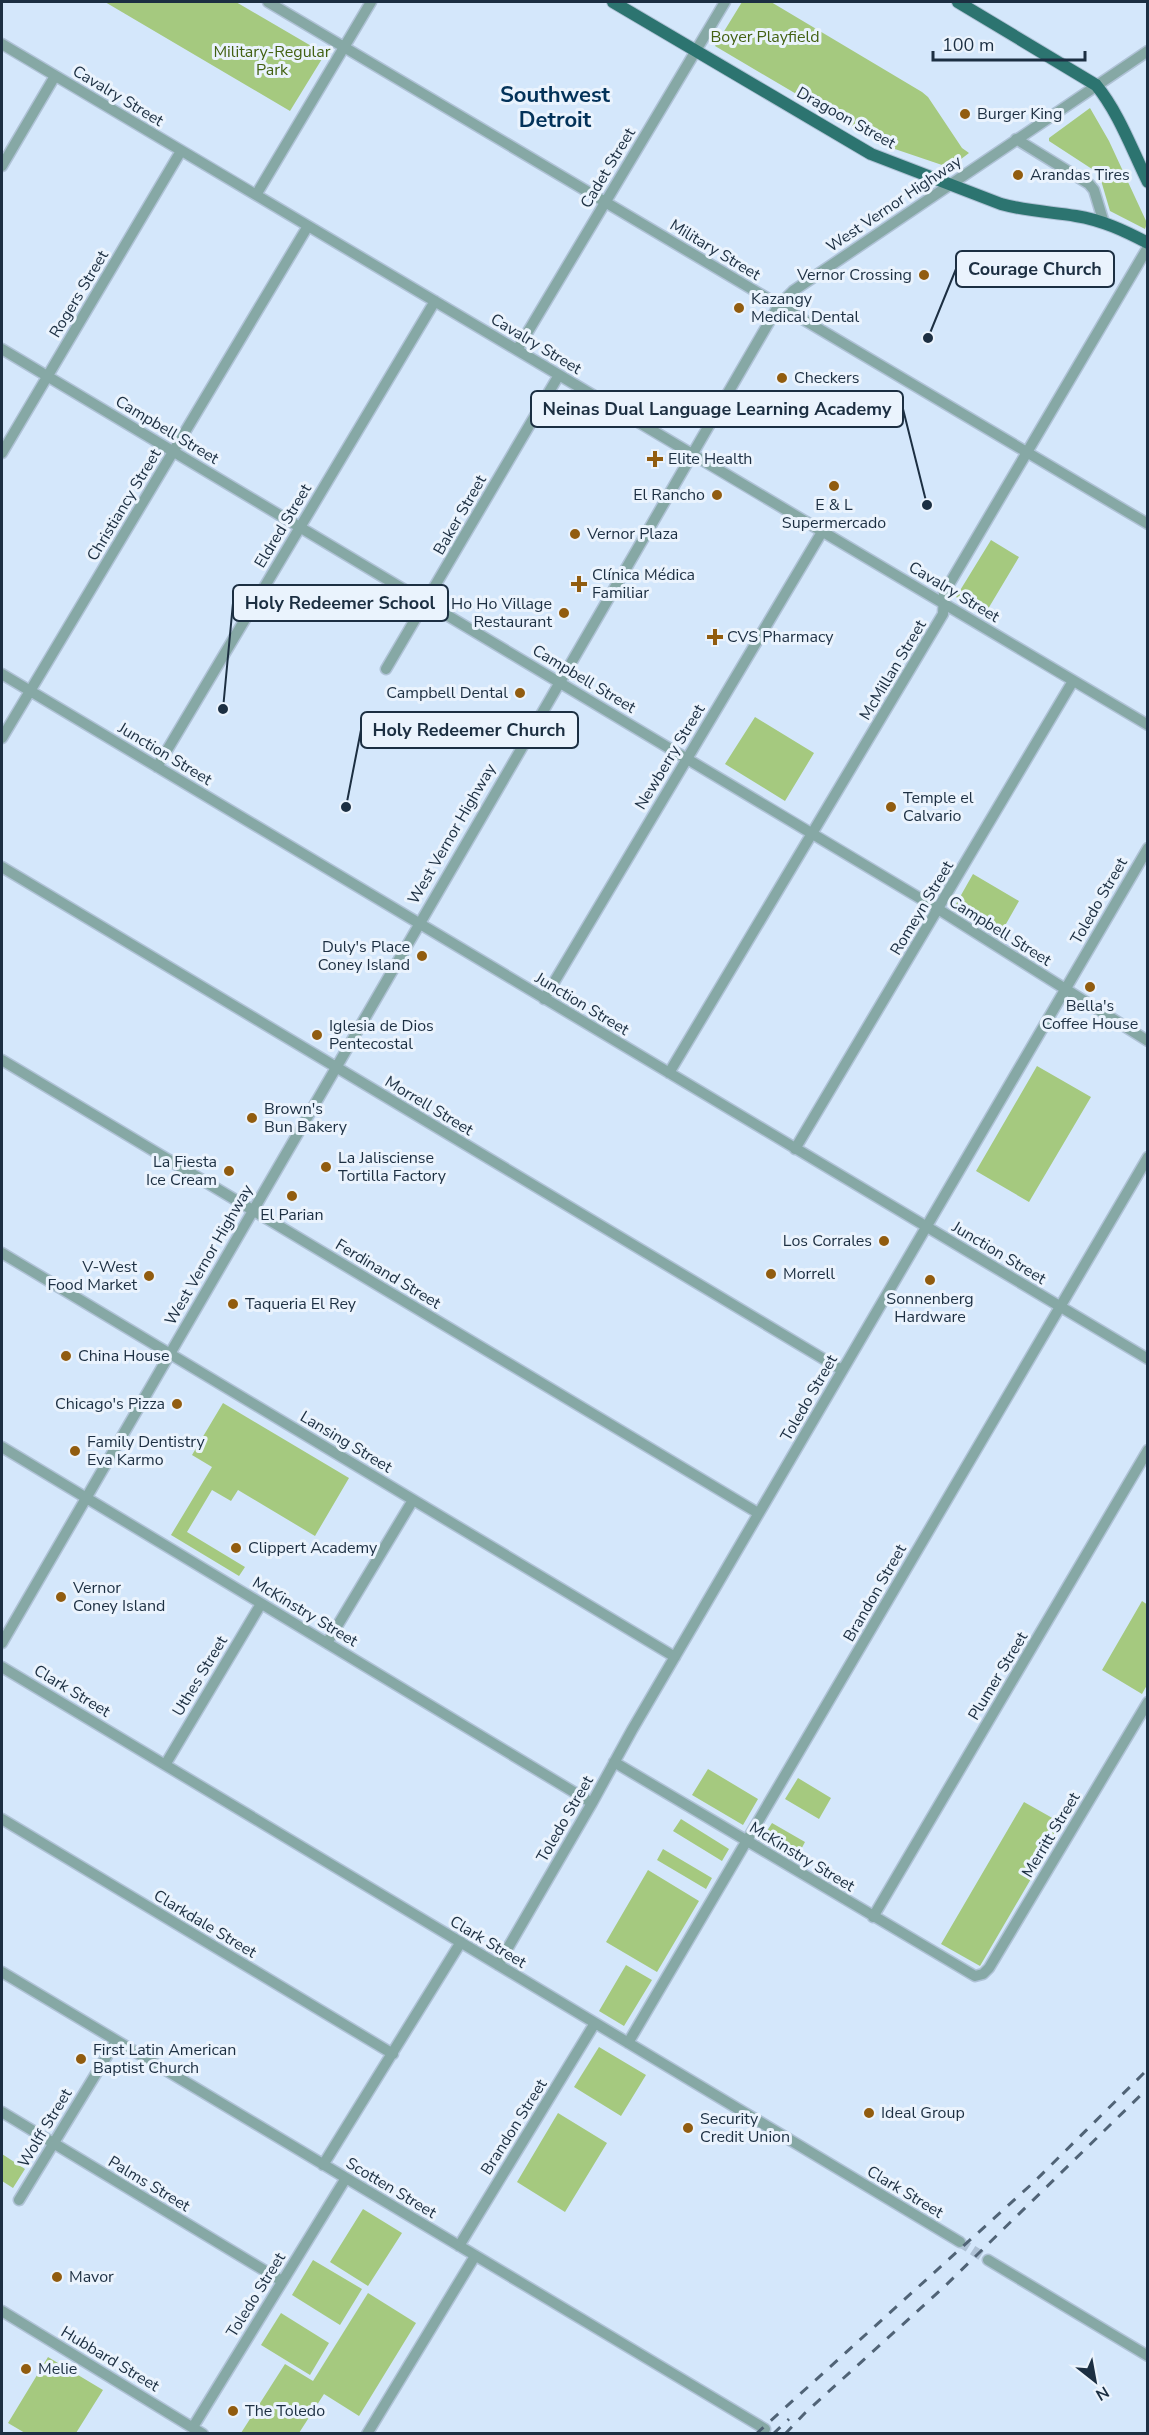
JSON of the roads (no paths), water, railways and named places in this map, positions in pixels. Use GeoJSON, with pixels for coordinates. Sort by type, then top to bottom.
{"type":"FeatureCollection","features":[{"type":"Feature","properties":{"kind":"main road","name":"Dragoon Street"},"geometry":{"type":"LineString","coordinates":[[613,2],[871,154],[1023,210],[1077,216],[1104,223],[1148,245]]}},
{"type":"Feature","properties":{"kind":"main road"},"geometry":{"type":"LineString","coordinates":[[958,2],[1096,85],[1106,97],[1119,121],[1148,182]]}},
{"type":"Feature","properties":{"kind":"street","name":"Military Street"},"geometry":{"type":"LineString","coordinates":[[268,2],[1148,524]]}},
{"type":"Feature","properties":{"kind":"street"},"geometry":{"type":"LineString","coordinates":[[256,195],[371,2]]}},
{"type":"Feature","properties":{"kind":"street","name":"Cadet Street"},"geometry":{"type":"LineString","coordinates":[[518,350],[725,2]]}},
{"type":"Feature","properties":{"kind":"street","name":"Cavalry Street"},"geometry":{"type":"LineString","coordinates":[[2,44],[1148,725]]}},
{"type":"Feature","properties":{"kind":"street","name":"West Vernor Highway"},"geometry":{"type":"LineString","coordinates":[[2,1643],[558,681],[779,305],[793,291],[948,184],[1148,51]]}},
{"type":"Feature","properties":{"kind":"street"},"geometry":{"type":"LineString","coordinates":[[2,166],[55,76]]}},
{"type":"Feature","properties":{"kind":"street"},"geometry":{"type":"LineString","coordinates":[[1016,139],[1089,184],[1094,189],[1104,223]]}},
{"type":"Feature","properties":{"kind":"street","name":"Rogers Street"},"geometry":{"type":"LineString","coordinates":[[2,453],[182,151]]}},
{"type":"Feature","properties":{"kind":"street","name":"Christiancy Street"},"geometry":{"type":"LineString","coordinates":[[2,738],[308,226]]}},
{"type":"Feature","properties":{"kind":"street","name":"McMillan Street"},"geometry":{"type":"LineString","coordinates":[[669,1073],[943,614],[944,593],[1148,245]]}},
{"type":"Feature","properties":{"kind":"street","name":"Eldred Street"},"geometry":{"type":"LineString","coordinates":[[157,767],[435,301]]}},
{"type":"Feature","properties":{"kind":"street","name":"Campbell Street"},"geometry":{"type":"LineString","coordinates":[[2,349],[938,909],[1148,1041]]}},
{"type":"Feature","properties":{"kind":"street","name":"Baker Street"},"geometry":{"type":"LineString","coordinates":[[386,669],[559,375]]}},
{"type":"Feature","properties":{"kind":"street","name":"Newberry Street"},"geometry":{"type":"LineString","coordinates":[[544,999],[822,532]]}},
{"type":"Feature","properties":{"kind":"street","name":"Junction Street"},"geometry":{"type":"LineString","coordinates":[[2,674],[1148,1359]]}},
{"type":"Feature","properties":{"kind":"street","name":"Romeyn Street"},"geometry":{"type":"LineString","coordinates":[[795,1149],[1073,681]]}},
{"type":"Feature","properties":{"kind":"street","name":"Toledo Street"},"geometry":{"type":"LineString","coordinates":[[498,1965],[758,1513],[1148,848]]}},
{"type":"Feature","properties":{"kind":"street","name":"Morrell Street"},"geometry":{"type":"LineString","coordinates":[[2,867],[842,1370]]}},
{"type":"Feature","properties":{"kind":"street","name":"Ferdinand Street"},"geometry":{"type":"LineString","coordinates":[[2,1060],[758,1513]]}},
{"type":"Feature","properties":{"kind":"street","name":"Brandon Street"},"geometry":{"type":"LineString","coordinates":[[628,2043],[1148,1157]]}},
{"type":"Feature","properties":{"kind":"street","name":"Lansing Street"},"geometry":{"type":"LineString","coordinates":[[2,1253],[675,1657]]}},
{"type":"Feature","properties":{"kind":"street","name":"McKinstry Street"},"geometry":{"type":"LineString","coordinates":[[2,1447],[592,1803]]}},
{"type":"Feature","properties":{"kind":"street","name":"Plumer Street"},"geometry":{"type":"LineString","coordinates":[[873,1917],[1148,1450]]}},
{"type":"Feature","properties":{"kind":"street"},"geometry":{"type":"LineString","coordinates":[[327,1643],[413,1500]]}},
{"type":"Feature","properties":{"kind":"street","name":"Uthes Street"},"geometry":{"type":"LineString","coordinates":[[165,1764],[261,1604]]}},
{"type":"Feature","properties":{"kind":"street","name":"Clark Street"},"geometry":{"type":"LineString","coordinates":[[2,1666],[960,2242]]}},
{"type":"Feature","properties":{"kind":"street","name":"Merritt Street"},"geometry":{"type":"LineString","coordinates":[[975,1976],[989,1968],[1148,1702]]}},
{"type":"Feature","properties":{"kind":"street","name":"McKinstry Street"},"geometry":{"type":"LineString","coordinates":[[614,1762],[975,1976]]}},
{"type":"Feature","properties":{"kind":"street","name":"Clarkdale Street"},"geometry":{"type":"LineString","coordinates":[[2,1819],[393,2054]]}},
{"type":"Feature","properties":{"kind":"street"},"geometry":{"type":"LineString","coordinates":[[323,2164],[461,1942]]}},
{"type":"Feature","properties":{"kind":"street","name":"Scotten Street"},"geometry":{"type":"LineString","coordinates":[[2,1972],[765,2429]]}},
{"type":"Feature","properties":{"kind":"street","name":"Brandon Street"},"geometry":{"type":"LineString","coordinates":[[459,2246],[595,2023]]}},
{"type":"Feature","properties":{"kind":"street","name":"Wolff Street"},"geometry":{"type":"LineString","coordinates":[[19,2200],[116,2041]]}},
{"type":"Feature","properties":{"kind":"street","name":"Palms Street"},"geometry":{"type":"LineString","coordinates":[[2,2112],[282,2281]]}},
{"type":"Feature","properties":{"kind":"street","name":"Toledo Street"},"geometry":{"type":"LineString","coordinates":[[193,2427],[346,2178]]}},
{"type":"Feature","properties":{"kind":"street"},"geometry":{"type":"LineString","coordinates":[[367,2433],[475,2256]]}},
{"type":"Feature","properties":{"kind":"street"},"geometry":{"type":"LineString","coordinates":[[988,2260],[1148,2356]]}},
{"type":"Feature","properties":{"kind":"street","name":"Hubbard Street"},"geometry":{"type":"LineString","coordinates":[[2,2311],[203,2433]]}},
{"type":"Feature","properties":{"kind":"tunnel"},"geometry":{"type":"LineString","coordinates":[[960,2242],[988,2260]]}},
{"type":"Feature","properties":{"kind":"railway"},"geometry":{"type":"LineString","coordinates":[[756,2434],[1034,2182],[1148,2069]]}},
{"type":"Feature","properties":{"kind":"railway"},"geometry":{"type":"LineString","coordinates":[[785,2434],[805,2413],[944,2287],[1148,2088]]}},
{"type":"Feature","properties":{"kind":"railway"},"geometry":{"type":"LineString","coordinates":[[773,2434],[789,2419]]}},
{"type":"Feature","properties":{"kind":"place","name":"Burger King"},"geometry":{"type":"Point","coordinates":[965,114]}},
{"type":"Feature","properties":{"kind":"place","name":"Arandas Tires"},"geometry":{"type":"Point","coordinates":[1018,175]}},
{"type":"Feature","properties":{"kind":"place","name":"Vernor Crossing"},"geometry":{"type":"Point","coordinates":[924,275]}},
{"type":"Feature","properties":{"kind":"place","name":"Kazangy Medical Dental"},"geometry":{"type":"Point","coordinates":[739,308]}},
{"type":"Feature","properties":{"kind":"place","name":"Courage Church"},"geometry":{"type":"Point","coordinates":[928,338]}},
{"type":"Feature","properties":{"kind":"place","name":"Checkers"},"geometry":{"type":"Point","coordinates":[782,378]}},
{"type":"Feature","properties":{"kind":"place","name":"Elite Health"},"geometry":{"type":"Point","coordinates":[655,459]}},
{"type":"Feature","properties":{"kind":"place","name":"E & L Supermercado"},"geometry":{"type":"Point","coordinates":[834,486]}},
{"type":"Feature","properties":{"kind":"place","name":"El Rancho"},"geometry":{"type":"Point","coordinates":[717,495]}},
{"type":"Feature","properties":{"kind":"place","name":"Neinas Dual Language Learning Academy"},"geometry":{"type":"Point","coordinates":[927,505]}},
{"type":"Feature","properties":{"kind":"place","name":"Vernor Plaza"},"geometry":{"type":"Point","coordinates":[575,534]}},
{"type":"Feature","properties":{"kind":"place","name":"Clínica Médica Familiar"},"geometry":{"type":"Point","coordinates":[579,584]}},
{"type":"Feature","properties":{"kind":"place","name":"Ho Ho Village Restaurant"},"geometry":{"type":"Point","coordinates":[564,613]}},
{"type":"Feature","properties":{"kind":"place","name":"CVS Pharmacy"},"geometry":{"type":"Point","coordinates":[715,637]}},
{"type":"Feature","properties":{"kind":"place","name":"Campbell Dental"},"geometry":{"type":"Point","coordinates":[520,693]}},
{"type":"Feature","properties":{"kind":"place","name":"Holy Redeemer School"},"geometry":{"type":"Point","coordinates":[223,709]}},
{"type":"Feature","properties":{"kind":"place","name":"Holy Redeemer Church"},"geometry":{"type":"Point","coordinates":[346,807]}},
{"type":"Feature","properties":{"kind":"place","name":"Temple el Calvario"},"geometry":{"type":"Point","coordinates":[891,807]}},
{"type":"Feature","properties":{"kind":"place","name":"Duly's Place Coney Island"},"geometry":{"type":"Point","coordinates":[422,956]}},
{"type":"Feature","properties":{"kind":"place","name":"Bella's Coffee House"},"geometry":{"type":"Point","coordinates":[1090,987]}},
{"type":"Feature","properties":{"kind":"place","name":"Iglesia de Dios Pentecostal"},"geometry":{"type":"Point","coordinates":[317,1035]}},
{"type":"Feature","properties":{"kind":"place","name":"Brown's Bun Bakery"},"geometry":{"type":"Point","coordinates":[252,1118]}},
{"type":"Feature","properties":{"kind":"place","name":"La Jalisciense Tortilla Factory"},"geometry":{"type":"Point","coordinates":[326,1167]}},
{"type":"Feature","properties":{"kind":"place","name":"La Fiesta Ice Cream"},"geometry":{"type":"Point","coordinates":[229,1171]}},
{"type":"Feature","properties":{"kind":"place","name":"El Parian"},"geometry":{"type":"Point","coordinates":[292,1196]}},
{"type":"Feature","properties":{"kind":"place","name":"Los Corrales"},"geometry":{"type":"Point","coordinates":[884,1241]}},
{"type":"Feature","properties":{"kind":"place","name":"Morrell"},"geometry":{"type":"Point","coordinates":[771,1274]}},
{"type":"Feature","properties":{"kind":"place","name":"V-West Food Market"},"geometry":{"type":"Point","coordinates":[149,1276]}},
{"type":"Feature","properties":{"kind":"place","name":"Sonnenberg Hardware"},"geometry":{"type":"Point","coordinates":[930,1280]}},
{"type":"Feature","properties":{"kind":"place","name":"Taqueria El Rey"},"geometry":{"type":"Point","coordinates":[233,1304]}},
{"type":"Feature","properties":{"kind":"place","name":"China House"},"geometry":{"type":"Point","coordinates":[66,1356]}},
{"type":"Feature","properties":{"kind":"place","name":"Chicago's Pizza"},"geometry":{"type":"Point","coordinates":[177,1404]}},
{"type":"Feature","properties":{"kind":"place","name":"Family Dentistry Eva Karmo"},"geometry":{"type":"Point","coordinates":[75,1451]}},
{"type":"Feature","properties":{"kind":"place","name":"Clippert Academy"},"geometry":{"type":"Point","coordinates":[236,1548]}},
{"type":"Feature","properties":{"kind":"place","name":"Vernor Coney Island"},"geometry":{"type":"Point","coordinates":[61,1597]}},
{"type":"Feature","properties":{"kind":"place","name":"First Latin American Baptist Church"},"geometry":{"type":"Point","coordinates":[81,2059]}},
{"type":"Feature","properties":{"kind":"place","name":"Ideal Group"},"geometry":{"type":"Point","coordinates":[869,2113]}},
{"type":"Feature","properties":{"kind":"place","name":"Security Credit Union"},"geometry":{"type":"Point","coordinates":[688,2128]}},
{"type":"Feature","properties":{"kind":"place","name":"Mavor"},"geometry":{"type":"Point","coordinates":[57,2277]}},
{"type":"Feature","properties":{"kind":"place","name":"Melie"},"geometry":{"type":"Point","coordinates":[26,2369]}},
{"type":"Feature","properties":{"kind":"place","name":"The Toledo"},"geometry":{"type":"Point","coordinates":[233,2411]}},
{"type":"Feature","properties":{"kind":"district","name":"Southwest Detroit"},"geometry":{"type":"Point","coordinates":[555,108]}},
{"type":"Feature","properties":{"kind":"park label","name":"Boyer Playfield"},"geometry":{"type":"Point","coordinates":[765,37]}},
{"type":"Feature","properties":{"kind":"park label","name":"Military-Regular Park"},"geometry":{"type":"Point","coordinates":[272,61]}}]}
